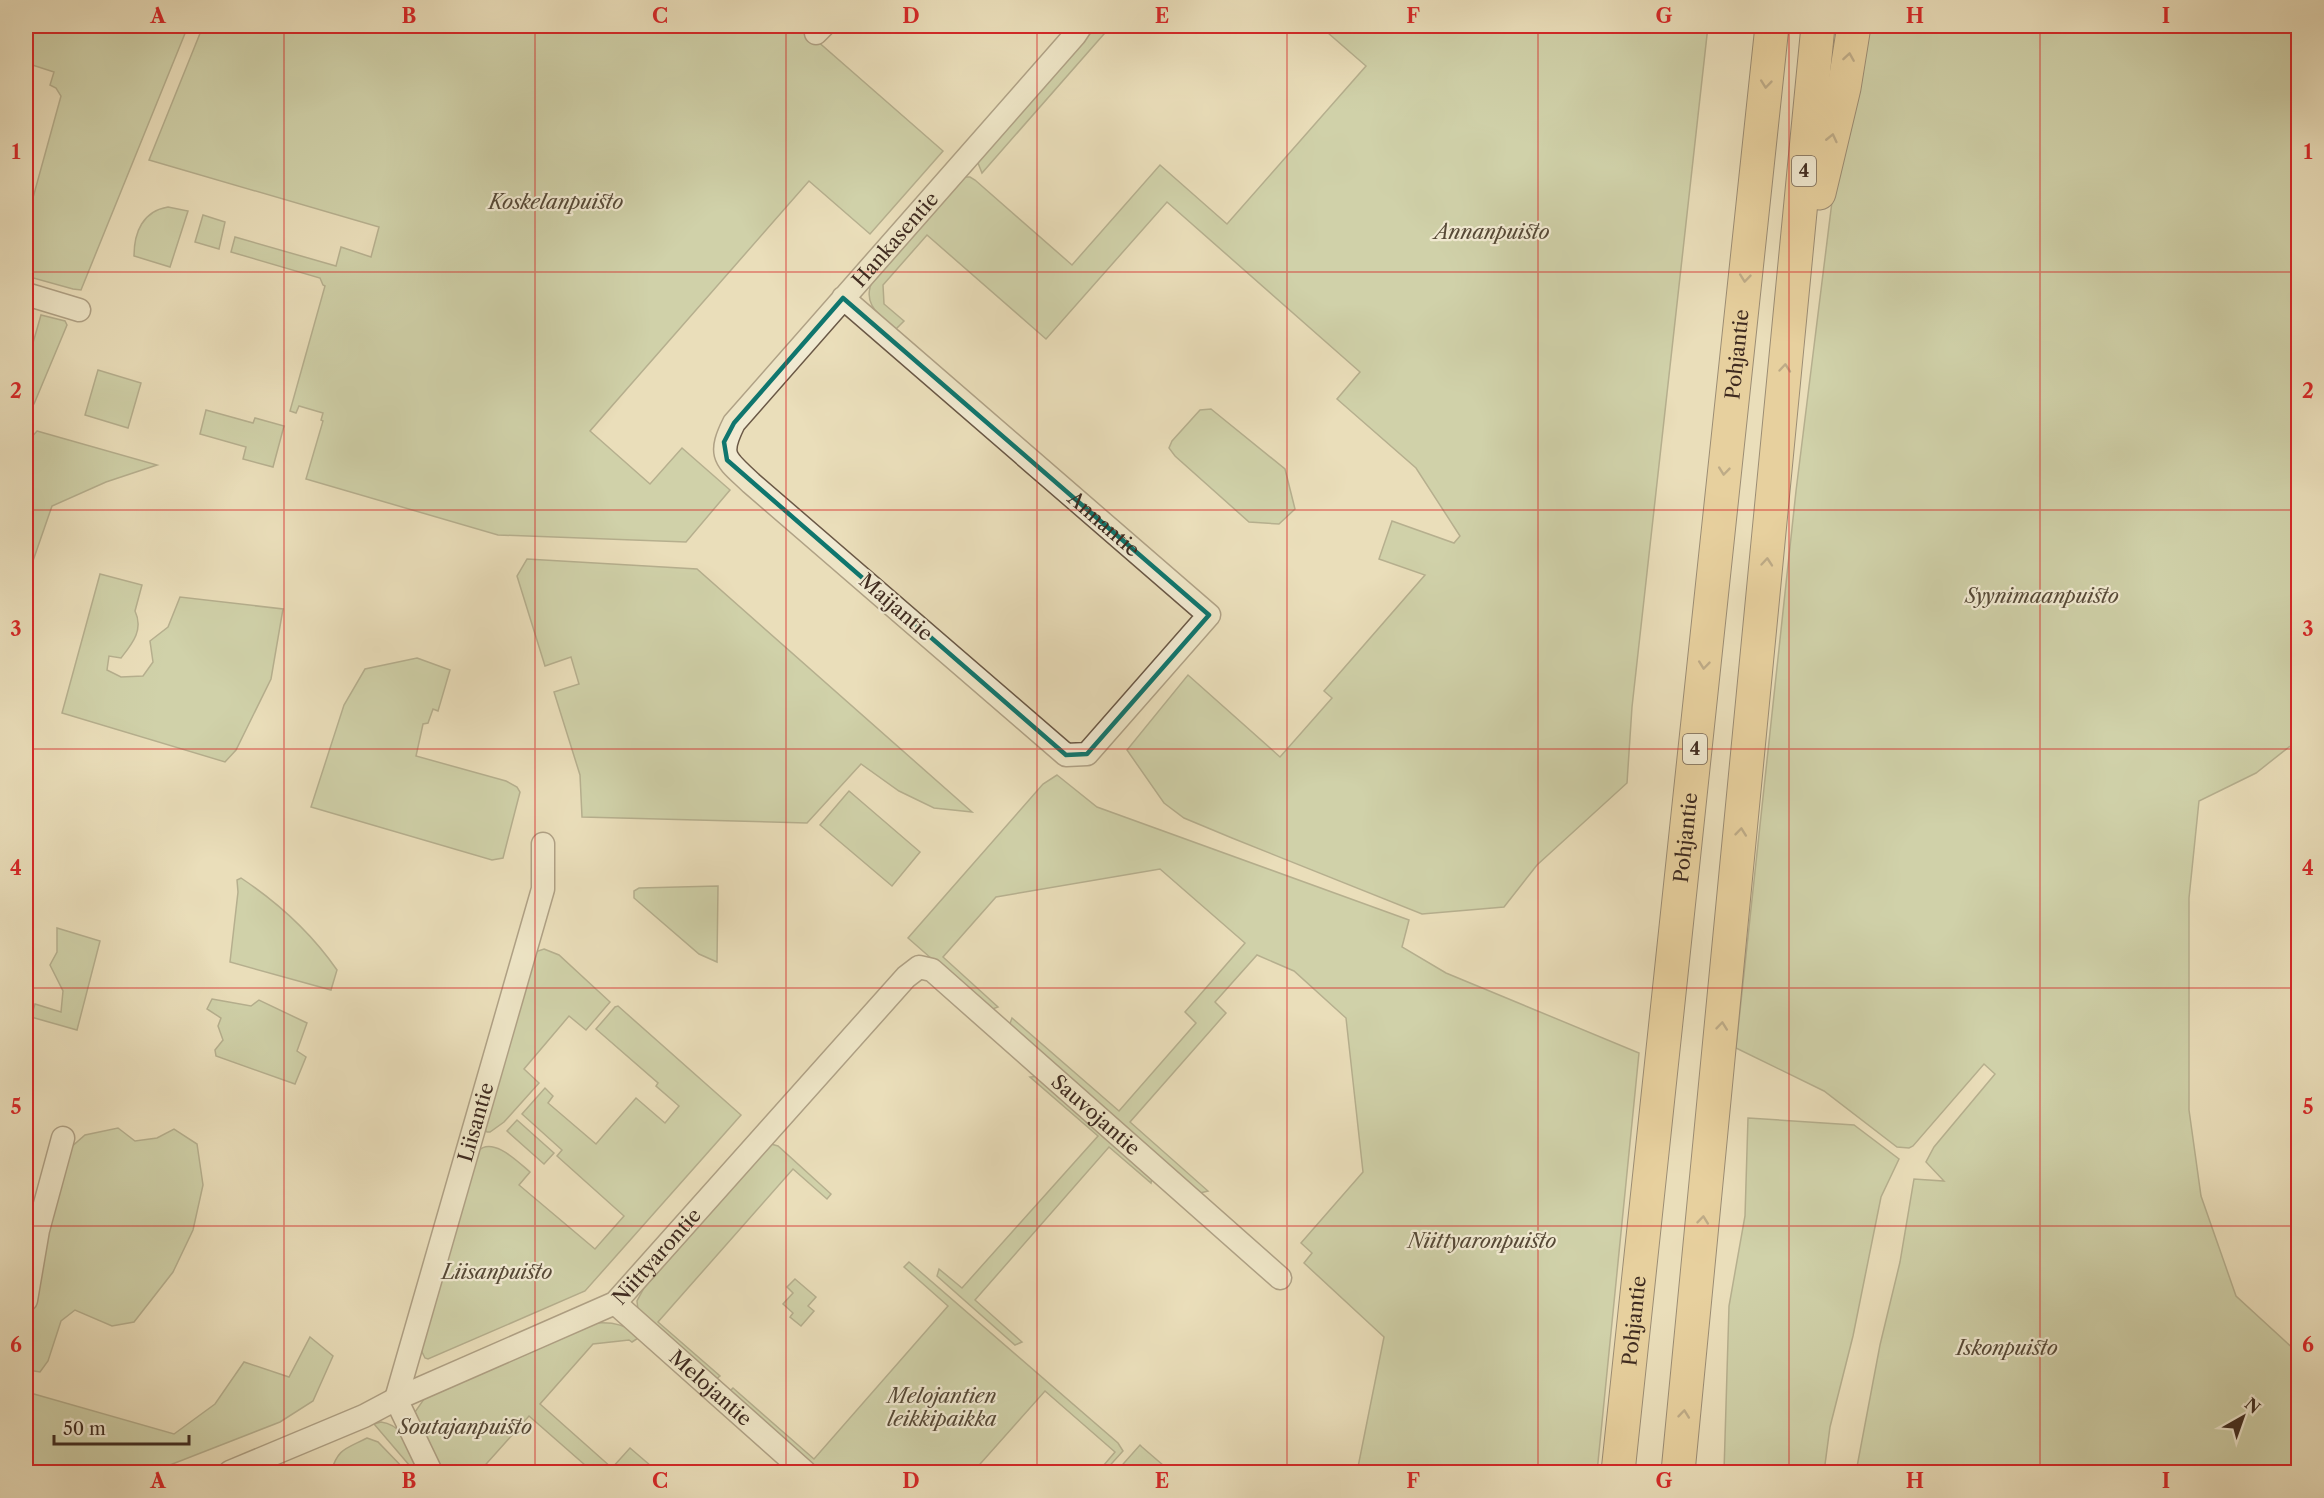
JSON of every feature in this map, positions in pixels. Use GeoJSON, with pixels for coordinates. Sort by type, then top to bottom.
{"type":"FeatureCollection","features":[{"type":"Feature","properties":{"kind":"highway","name":"Pohjantie"},"geometry":{"type":"LineString","coordinates":[[1618,1473],[1772,26]]}},
{"type":"Feature","properties":{"kind":"highway","name":"4"},"geometry":{"type":"LineString","coordinates":[[1678,1473],[1818,26]]}},
{"type":"Feature","properties":{"kind":"highway"},"geometry":{"type":"LineString","coordinates":[[1789,317],[1844,88],[1854,26]]}},
{"type":"Feature","properties":{"kind":"street","name":"Hankasentie"},"geometry":{"type":"LineString","coordinates":[[727,460],[724,442],[734,423],[1081,26]]}},
{"type":"Feature","properties":{"kind":"street"},"geometry":{"type":"LineString","coordinates":[[26,294],[79,310]]}},
{"type":"Feature","properties":{"kind":"street","name":"Annantie"},"geometry":{"type":"LineString","coordinates":[[843,298],[1209,615],[1087,754],[1066,755]]}},
{"type":"Feature","properties":{"kind":"street","name":"Maijantie"},"geometry":{"type":"LineString","coordinates":[[727,460],[1066,755]]}},
{"type":"Feature","properties":{"kind":"street","name":"Liisantie"},"geometry":{"type":"LineString","coordinates":[[396,1399],[543,889],[543,844]]}},
{"type":"Feature","properties":{"kind":"street","name":"Sauvojantie"},"geometry":{"type":"LineString","coordinates":[[906,976],[919,968],[932,970],[1280,1278]]}},
{"type":"Feature","properties":{"kind":"street","name":"Niittyarontie"},"geometry":{"type":"LineString","coordinates":[[230,1473],[364,1416],[396,1399],[615,1303],[906,976]]}},
{"type":"Feature","properties":{"kind":"street"},"geometry":{"type":"LineString","coordinates":[[26,1300],[38,1230],[63,1138]]}},
{"type":"Feature","properties":{"kind":"street","name":"Melojantie"},"geometry":{"type":"LineString","coordinates":[[615,1303],[805,1473]]}},
{"type":"Feature","properties":{"kind":"street"},"geometry":{"type":"LineString","coordinates":[[396,1399],[430,1473]]}},
{"type":"Feature","properties":{"kind":"highlighted area"},"geometry":{"type":"Polygon","coordinates":[[[843,298],[1209,615],[1087,754],[1066,755],[727,460],[724,442],[734,423],[843,298]]]}},
{"type":"Feature","properties":{"kind":"green space"},"geometry":{"type":"Polygon","coordinates":[[[26,26],[188,26],[81,290],[26,276],[26,223],[61,96],[56,88],[50,85],[54,72],[26,63],[26,26]]]}},
{"type":"Feature","properties":{"kind":"green space","name":"Koskelanpuisto"},"geometry":{"type":"Polygon","coordinates":[[[203,26],[800,26],[943,151],[870,234],[809,181],[590,431],[650,484],[682,448],[730,490],[686,542],[498,535],[306,479],[323,421],[321,420],[323,413],[299,406],[296,413],[290,411],[325,286],[320,278],[231,252],[235,237],[336,266],[341,247],[371,257],[379,227],[149,160],[203,26]]]}},
{"type":"Feature","properties":{"kind":"green space"},"geometry":{"type":"Polygon","coordinates":[[[1094,26],[1111,26],[982,173],[978,163],[981,155],[1094,26]]]}},
{"type":"Feature","properties":{"kind":"green space","name":"Annanpuisto"},"geometry":{"type":"Polygon","coordinates":[[[1320,26],[1708,26],[1632,707],[1627,783],[1537,865],[1504,907],[1422,914],[1232,838],[1184,818],[1164,803],[1127,750],[1188,675],[1280,757],[1332,698],[1324,691],[1425,575],[1379,559],[1392,521],[1454,543],[1460,536],[1416,468],[1337,399],[1360,372],[1167,202],[1046,339],[927,235],[883,285],[884,304],[904,321],[895,330],[878,314],[870,302],[869,295],[873,280],[962,177],[975,180],[1072,265],[1160,165],[1227,224],[1366,66],[1320,26]]]}},
{"type":"Feature","properties":{"kind":"green space","name":"Syynimaanpuisto"},"geometry":{"type":"Polygon","coordinates":[[[1856,26],[2298,26],[2298,743],[2289,747],[2256,773],[2199,801],[2189,898],[2189,1110],[2201,1196],[2236,1296],[2298,1353],[2298,1472],[1856,1472],[1880,1345],[1900,1262],[1914,1179],[1944,1181],[1926,1162],[1934,1147],[1995,1074],[1984,1064],[1913,1146],[1897,1147],[1824,1091],[1736,1048],[1796,491],[1846,89],[1856,26]]]}},
{"type":"Feature","properties":{"kind":"green space"},"geometry":{"type":"Polygon","coordinates":[[[168,207],[188,211],[170,267],[134,256],[138,231],[146,218],[159,209],[168,207]]]}},
{"type":"Feature","properties":{"kind":"green space"},"geometry":{"type":"Polygon","coordinates":[[[203,215],[225,222],[219,249],[195,242],[203,215]]]}},
{"type":"Feature","properties":{"kind":"green space"},"geometry":{"type":"Polygon","coordinates":[[[41,315],[65,321],[67,325],[34,404],[26,408],[26,367],[41,315]]]}},
{"type":"Feature","properties":{"kind":"green space"},"geometry":{"type":"Polygon","coordinates":[[[98,370],[141,383],[128,428],[85,415],[98,370]]]}},
{"type":"Feature","properties":{"kind":"green space"},"geometry":{"type":"Polygon","coordinates":[[[1211,409],[1285,469],[1295,509],[1279,524],[1249,522],[1169,448],[1172,441],[1200,410],[1211,409]]]}},
{"type":"Feature","properties":{"kind":"green space"},"geometry":{"type":"Polygon","coordinates":[[[206,410],[253,423],[255,418],[284,426],[273,467],[243,459],[246,447],[200,434],[206,410]]]}},
{"type":"Feature","properties":{"kind":"green space"},"geometry":{"type":"Polygon","coordinates":[[[37,431],[157,465],[106,482],[52,506],[26,581],[26,448],[29,440],[37,431]]]}},
{"type":"Feature","properties":{"kind":"green space"},"geometry":{"type":"Polygon","coordinates":[[[527,559],[697,569],[972,812],[934,808],[899,791],[861,764],[807,823],[582,817],[580,775],[554,692],[579,684],[571,657],[545,666],[517,576],[527,559]]]}},
{"type":"Feature","properties":{"kind":"green space"},"geometry":{"type":"Polygon","coordinates":[[[100,574],[142,585],[135,611],[138,624],[136,636],[121,658],[109,656],[107,670],[121,677],[143,676],[153,662],[150,641],[168,627],[180,597],[283,609],[271,679],[236,750],[225,762],[62,713],[100,574]]]}},
{"type":"Feature","properties":{"kind":"green space"},"geometry":{"type":"Polygon","coordinates":[[[417,658],[450,670],[438,711],[433,709],[428,723],[423,724],[416,756],[506,781],[517,787],[520,792],[503,858],[492,860],[311,807],[344,705],[365,669],[417,658]]]}},
{"type":"Feature","properties":{"kind":"green space","name":"Niittyaronpuisto"},"geometry":{"type":"Polygon","coordinates":[[[1057,775],[1097,807],[1409,920],[1402,947],[1446,973],[1639,1053],[1597,1472],[1357,1472],[1384,1337],[1304,1263],[1312,1253],[1301,1243],[1363,1172],[1346,1018],[1294,971],[1257,955],[1215,1002],[1226,1013],[1130,1122],[1208,1191],[1200,1193],[1009,1026],[1012,1018],[1119,1111],[1196,1023],[1185,1012],[1245,943],[1160,869],[996,897],[943,957],[998,1007],[990,1010],[908,938],[1043,784],[1057,775]]]}},
{"type":"Feature","properties":{"kind":"green space"},"geometry":{"type":"Polygon","coordinates":[[[849,791],[920,852],[892,886],[820,825],[849,791]]]}},
{"type":"Feature","properties":{"kind":"green space"},"geometry":{"type":"Polygon","coordinates":[[[241,878],[268,897],[317,944],[337,970],[331,990],[230,962],[238,892],[237,880],[241,878]]]}},
{"type":"Feature","properties":{"kind":"green space"},"geometry":{"type":"Polygon","coordinates":[[[718,886],[717,962],[699,954],[634,898],[634,891],[639,888],[718,886]]]}},
{"type":"Feature","properties":{"kind":"green space"},"geometry":{"type":"Polygon","coordinates":[[[57,928],[100,941],[77,1030],[31,1017],[35,1004],[61,1012],[63,991],[50,965],[57,952],[57,928]]]}},
{"type":"Feature","properties":{"kind":"green space"},"geometry":{"type":"Polygon","coordinates":[[[544,949],[559,955],[610,1002],[586,1030],[569,1016],[524,1069],[539,1083],[504,1122],[487,1132],[485,1130],[535,952],[544,949]]]}},
{"type":"Feature","properties":{"kind":"green space"},"geometry":{"type":"Polygon","coordinates":[[[212,999],[251,1006],[259,1000],[307,1023],[297,1051],[306,1057],[295,1084],[216,1056],[215,1050],[223,1040],[218,1026],[221,1018],[207,1009],[212,999]]]}},
{"type":"Feature","properties":{"kind":"green space","name":"Liisanpuisto"},"geometry":{"type":"Polygon","coordinates":[[[618,1006],[741,1115],[585,1291],[428,1359],[425,1358],[422,1344],[478,1151],[484,1147],[498,1148],[519,1162],[530,1172],[519,1185],[595,1249],[624,1216],[557,1156],[562,1150],[522,1114],[545,1088],[553,1096],[548,1103],[596,1144],[636,1098],[665,1123],[679,1106],[656,1086],[658,1083],[596,1029],[618,1006]]]}},
{"type":"Feature","properties":{"kind":"green space"},"geometry":{"type":"Polygon","coordinates":[[[1042,1076],[1153,1173],[1151,1183],[1109,1147],[975,1300],[1022,1342],[1015,1345],[937,1276],[939,1269],[962,1288],[1098,1136],[1030,1077],[1042,1076]]]}},
{"type":"Feature","properties":{"kind":"green space"},"geometry":{"type":"Polygon","coordinates":[[[1748,1118],[1854,1125],[1899,1159],[1881,1197],[1853,1336],[1830,1427],[1824,1472],[1724,1472],[1729,1306],[1745,1216],[1748,1118]]]}},
{"type":"Feature","properties":{"kind":"green space"},"geometry":{"type":"Polygon","coordinates":[[[517,1120],[554,1153],[544,1164],[507,1131],[517,1120]]]}},
{"type":"Feature","properties":{"kind":"green space"},"geometry":{"type":"Polygon","coordinates":[[[118,1128],[135,1141],[157,1138],[174,1129],[197,1144],[203,1185],[193,1230],[173,1272],[134,1322],[112,1326],[75,1310],[61,1321],[48,1361],[40,1372],[28,1370],[26,1342],[52,1209],[69,1149],[85,1135],[118,1128]]]}},
{"type":"Feature","properties":{"kind":"green space"},"geometry":{"type":"Polygon","coordinates":[[[771,1144],[778,1146],[831,1194],[827,1199],[793,1169],[658,1322],[720,1376],[716,1379],[638,1310],[637,1301],[644,1288],[771,1144]]]}},
{"type":"Feature","properties":{"kind":"green space","name":"Melojantien leikkipaikka"},"geometry":{"type":"Polygon","coordinates":[[[909,1262],[1118,1443],[1123,1451],[1104,1472],[1098,1472],[1115,1452],[1045,1391],[973,1472],[817,1472],[731,1398],[729,1392],[733,1388],[814,1459],[948,1306],[904,1267],[909,1262]]]}},
{"type":"Feature","properties":{"kind":"green space"},"geometry":{"type":"Polygon","coordinates":[[[795,1279],[816,1297],[808,1306],[814,1311],[801,1326],[790,1317],[793,1313],[783,1304],[793,1293],[787,1287],[795,1279]]]}},
{"type":"Feature","properties":{"kind":"green space","name":"Soutajanpuisto"},"geometry":{"type":"Polygon","coordinates":[[[597,1323],[620,1325],[640,1337],[632,1342],[629,1340],[593,1344],[540,1404],[612,1468],[630,1448],[658,1472],[593,1472],[529,1416],[479,1472],[440,1472],[415,1412],[424,1399],[597,1323]]]}},
{"type":"Feature","properties":{"kind":"green space"},"geometry":{"type":"Polygon","coordinates":[[[310,1337],[333,1356],[313,1401],[280,1422],[152,1472],[26,1472],[27,1392],[174,1434],[215,1404],[244,1362],[289,1377],[310,1337]]]}},
{"type":"Feature","properties":{"kind":"green space"},"geometry":{"type":"Polygon","coordinates":[[[381,1422],[389,1424],[402,1433],[421,1469],[410,1466],[374,1424],[381,1422]]]}},
{"type":"Feature","properties":{"kind":"green space"},"geometry":{"type":"Polygon","coordinates":[[[367,1438],[378,1442],[407,1472],[331,1472],[340,1454],[348,1447],[367,1438]]]}},
{"type":"Feature","properties":{"kind":"green space"},"geometry":{"type":"Polygon","coordinates":[[[1140,1445],[1142,1447],[1171,1472],[1116,1472],[1140,1445]]]}},
{"type":"Feature","properties":{"kind":"park label","name":"Iskonpuisto"},"geometry":{"type":"Point","coordinates":[2007,1348]}}]}
